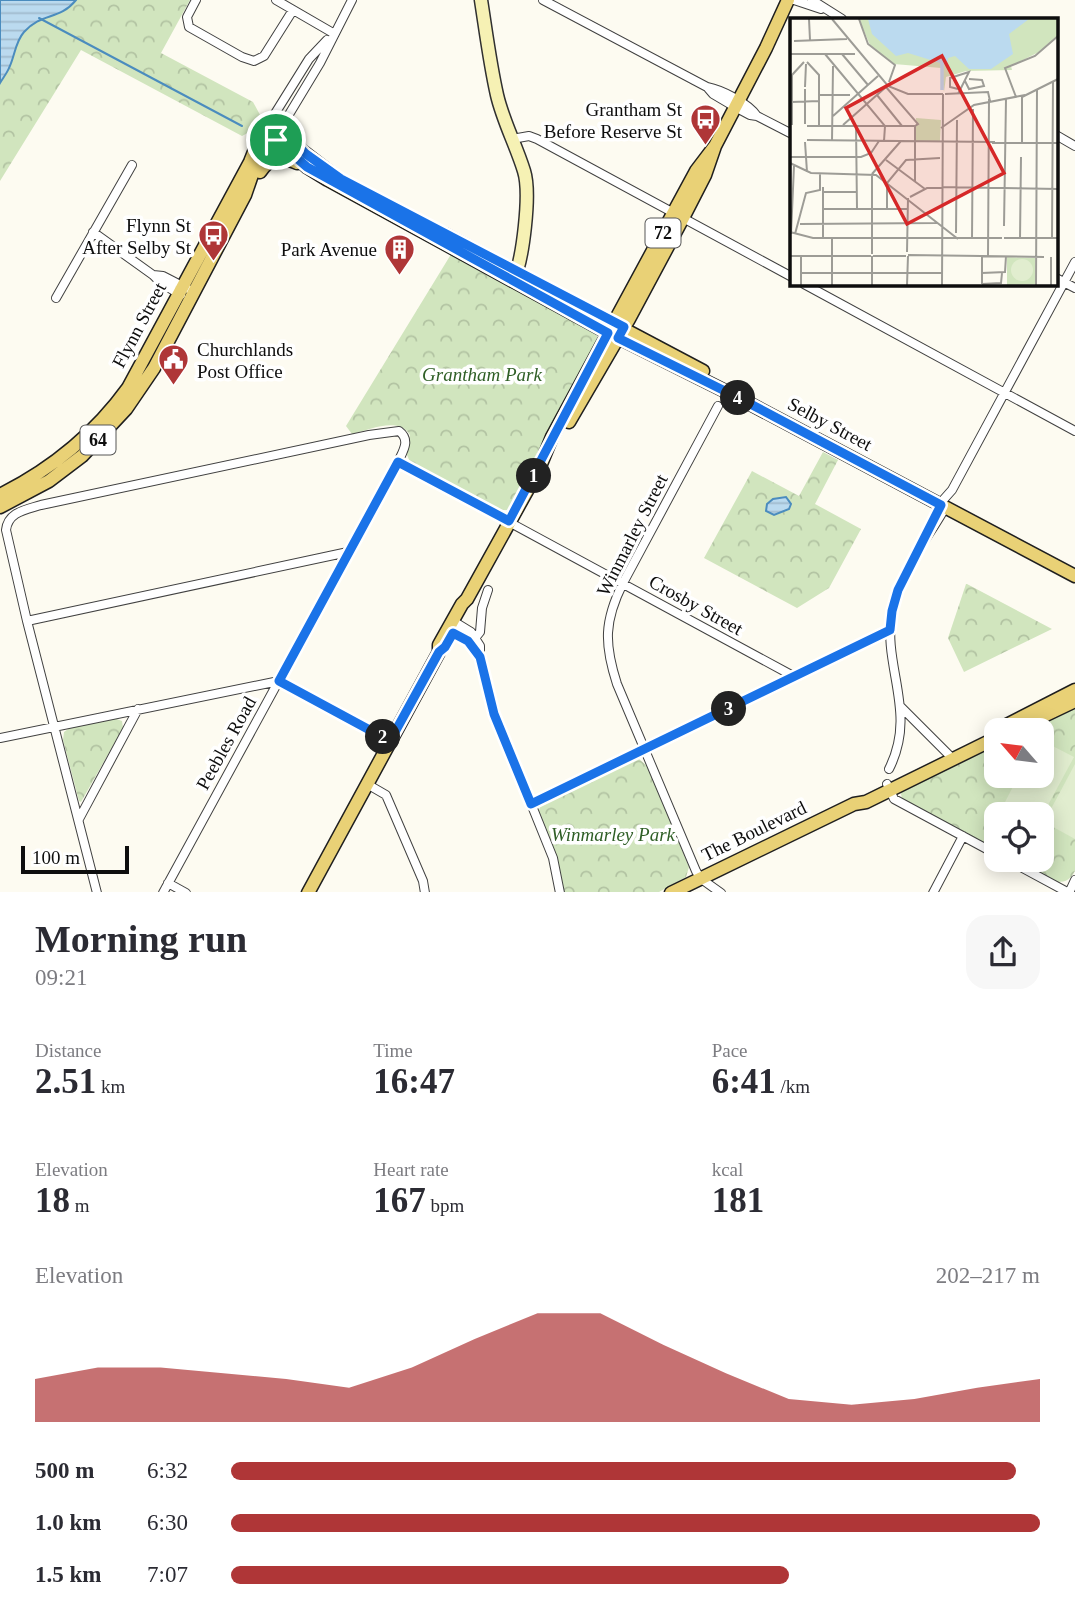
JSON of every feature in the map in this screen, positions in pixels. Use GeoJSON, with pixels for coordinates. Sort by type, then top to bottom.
{"type":"FeatureCollection","features":[{"type":"Feature","properties":{"kind":"main road"},"geometry":{"type":"LineString","coordinates":[[481,0],[497,95],[524,171],[527,188],[516,276]]}},
{"type":"Feature","properties":{"kind":"main road","name":"72"},"geometry":{"type":"LineString","coordinates":[[309,892],[439,652],[439,645],[453,627],[462,604],[538,469],[552,437],[616,330],[678,215],[705,175],[715,146],[794,0]]}},
{"type":"Feature","properties":{"kind":"main road","name":"Flynn Street"},"geometry":{"type":"LineString","coordinates":[[3,502],[49,481],[82,456],[107,431],[142,388],[163,352],[186,293],[262,132],[267,139],[277,132]]}},
{"type":"Feature","properties":{"kind":"main road","name":"Flynn Street"},"geometry":{"type":"LineString","coordinates":[[3,502],[82,441],[114,406],[245,195],[255,166],[277,132]]}},
{"type":"Feature","properties":{"kind":"main road","name":"Selby Street"},"geometry":{"type":"LineString","coordinates":[[277,132],[307,167],[516,276]]}},
{"type":"Feature","properties":{"kind":"main road","name":"Selby Street"},"geometry":{"type":"LineString","coordinates":[[277,132],[341,179],[516,276],[1075,569]]}},
{"type":"Feature","properties":{"kind":"main road","name":"64"},"geometry":{"type":"LineString","coordinates":[[245,195],[262,168],[274,159],[286,158],[307,167]]}},
{"type":"Feature","properties":{"kind":"main road"},"geometry":{"type":"LineString","coordinates":[[139,366],[154,353],[163,352]]}},
{"type":"Feature","properties":{"kind":"main road","name":"Selby Street"},"geometry":{"type":"LineString","coordinates":[[946,501],[1075,576]]}},
{"type":"Feature","properties":{"kind":"main road","name":"The Boulevard"},"geometry":{"type":"LineString","coordinates":[[1020,718],[1075,690]]}},
{"type":"Feature","properties":{"kind":"main road"},"geometry":{"type":"LineString","coordinates":[[1039,718],[1075,701]]}},
{"type":"Feature","properties":{"kind":"main road","name":"The Boulevard"},"geometry":{"type":"LineString","coordinates":[[671,892],[854,804],[866,802],[984,737]]}},
{"type":"Feature","properties":{"kind":"main road","name":"The Boulevard"},"geometry":{"type":"LineString","coordinates":[[950,755],[984,742]]}},
{"type":"Feature","properties":{"kind":"street"},"geometry":{"type":"LineString","coordinates":[[196,0],[187,17],[189,27],[254,61],[264,56],[293,10]]}},
{"type":"Feature","properties":{"kind":"street"},"geometry":{"type":"LineString","coordinates":[[276,0],[333,33]]}},
{"type":"Feature","properties":{"kind":"street","name":"Flynn Street"},"geometry":{"type":"LineString","coordinates":[[277,132],[309,59],[333,33],[352,0]]}},
{"type":"Feature","properties":{"kind":"street"},"geometry":{"type":"LineString","coordinates":[[543,0],[707,87],[713,94],[737,104],[750,115],[790,133]]}},
{"type":"Feature","properties":{"kind":"street"},"geometry":{"type":"LineString","coordinates":[[794,0],[840,18]]}},
{"type":"Feature","properties":{"kind":"street"},"geometry":{"type":"LineString","coordinates":[[812,0],[824,10]]}},
{"type":"Feature","properties":{"kind":"street"},"geometry":{"type":"LineString","coordinates":[[1058,136],[1075,146]]}},
{"type":"Feature","properties":{"kind":"street"},"geometry":{"type":"LineString","coordinates":[[512,139],[533,137],[790,276]]}},
{"type":"Feature","properties":{"kind":"street"},"geometry":{"type":"LineString","coordinates":[[56,298],[132,165]]}},
{"type":"Feature","properties":{"kind":"street"},"geometry":{"type":"LineString","coordinates":[[93,232],[153,275],[160,283],[186,293]]}},
{"type":"Feature","properties":{"kind":"street"},"geometry":{"type":"LineString","coordinates":[[1075,262],[1060,280],[1075,288]]}},
{"type":"Feature","properties":{"kind":"street"},"geometry":{"type":"LineString","coordinates":[[806,285],[1075,431]]}},
{"type":"Feature","properties":{"kind":"street"},"geometry":{"type":"LineString","coordinates":[[890,769],[899,747],[901,707],[890,630],[898,590],[1004,392],[1058,285]]}},
{"type":"Feature","properties":{"kind":"street","name":"Winmarley Street"},"geometry":{"type":"LineString","coordinates":[[701,878],[645,750],[608,656],[607,629],[612,604],[622,583],[718,406]]}},
{"type":"Feature","properties":{"kind":"street","name":"Peebles Road"},"geometry":{"type":"LineString","coordinates":[[27,621],[6,530],[8,521],[16,513],[41,505],[392,431],[399,431],[405,438],[406,444],[398,462],[163,892]]}},
{"type":"Feature","properties":{"kind":"street","name":"Crosby Street"},"geometry":{"type":"LineString","coordinates":[[398,462],[795,677]]}},
{"type":"Feature","properties":{"kind":"street"},"geometry":{"type":"LineString","coordinates":[[97,892],[27,621],[348,552]]}},
{"type":"Feature","properties":{"kind":"street"},"geometry":{"type":"LineString","coordinates":[[476,638],[480,632],[482,608],[488,590]]}},
{"type":"Feature","properties":{"kind":"street"},"geometry":{"type":"LineString","coordinates":[[453,627],[476,638],[480,646],[480,657],[494,714],[553,858],[560,892]]}},
{"type":"Feature","properties":{"kind":"street"},"geometry":{"type":"LineString","coordinates":[[453,627],[480,657]]}},
{"type":"Feature","properties":{"kind":"street"},"geometry":{"type":"LineString","coordinates":[[531,804],[890,630]]}},
{"type":"Feature","properties":{"kind":"street"},"geometry":{"type":"LineString","coordinates":[[0,738],[279,681],[390,741]]}},
{"type":"Feature","properties":{"kind":"street"},"geometry":{"type":"LineString","coordinates":[[901,707],[950,755]]}},
{"type":"Feature","properties":{"kind":"street"},"geometry":{"type":"LineString","coordinates":[[79,819],[138,709]]}},
{"type":"Feature","properties":{"kind":"street"},"geometry":{"type":"LineString","coordinates":[[367,784],[386,795],[424,881],[425,892]]}},
{"type":"Feature","properties":{"kind":"street"},"geometry":{"type":"LineString","coordinates":[[888,788],[894,799],[984,847]]}},
{"type":"Feature","properties":{"kind":"street"},"geometry":{"type":"LineString","coordinates":[[933,892],[963,836]]}},
{"type":"Feature","properties":{"kind":"street"},"geometry":{"type":"LineString","coordinates":[[1031,872],[1069,892],[1075,880]]}},
{"type":"Feature","properties":{"kind":"street"},"geometry":{"type":"LineString","coordinates":[[701,878],[721,892]]}},
{"type":"Feature","properties":{"kind":"street"},"geometry":{"type":"LineString","coordinates":[[168,883],[186,892]]}},
{"type":"Feature","properties":{"kind":"green space"},"geometry":{"type":"Polygon","coordinates":[[[0,0],[190,0],[161,53],[253,102],[265,124],[242,136],[81,50],[0,181],[0,0]]]}},
{"type":"Feature","properties":{"kind":"green space","name":"Grantham Park"},"geometry":{"type":"Polygon","coordinates":[[[453,251],[594,332],[599,339],[512,506],[507,510],[498,510],[410,462],[407,455],[410,435],[405,429],[391,425],[352,434],[346,426],[453,251]]]}},
{"type":"Feature","properties":{"kind":"green space"},"geometry":{"type":"Polygon","coordinates":[[[823,452],[838,460],[815,504],[861,529],[829,588],[797,608],[704,558],[752,471],[799,496],[823,452]]]}},
{"type":"Feature","properties":{"kind":"green space"},"geometry":{"type":"Polygon","coordinates":[[[966,584],[1052,629],[964,672],[948,638],[966,584]]]}},
{"type":"Feature","properties":{"kind":"green space"},"geometry":{"type":"Polygon","coordinates":[[[1075,704],[1075,871],[1068,880],[1058,882],[1039,872],[1054,872],[1054,802],[984,802],[984,843],[902,799],[901,794],[903,788],[984,747],[984,788],[1054,788],[1054,718],[1045,718],[1075,704]]]}},
{"type":"Feature","properties":{"kind":"green space"},"geometry":{"type":"Polygon","coordinates":[[[114,718],[122,721],[123,728],[81,802],[63,740],[64,732],[71,727],[114,718]]]}},
{"type":"Feature","properties":{"kind":"green space"},"geometry":{"type":"Polygon","coordinates":[[[1054,747],[1074,757],[1050,802],[1005,802],[1012,788],[1054,788],[1054,747]]]}},
{"type":"Feature","properties":{"kind":"green space","name":"Winmarley Park"},"geometry":{"type":"Polygon","coordinates":[[[634,759],[639,759],[647,766],[689,867],[686,877],[659,892],[564,892],[556,856],[539,811],[540,806],[634,759]]]}},
{"type":"Feature","properties":{"kind":"green space"},"geometry":{"type":"Polygon","coordinates":[[[1075,764],[1075,839],[1054,827],[1054,803],[1075,764]]]}},
{"type":"Feature","properties":{"kind":"water"},"geometry":{"type":"Polygon","coordinates":[[[0,0],[76,0],[70,7],[37,22],[24,32],[0,83],[0,0]]]}},
{"type":"Feature","properties":{"kind":"water"},"geometry":{"type":"Polygon","coordinates":[[[786,497],[791,504],[789,509],[774,515],[766,511],[767,504],[773,499],[786,497]]]}},
{"type":"Feature","properties":{"kind":"waterway"},"geometry":{"type":"LineString","coordinates":[[39,18],[242,126]]}},
{"type":"Feature","properties":{"kind":"place","name":"Grantham St Before Reserve St"},"geometry":{"type":"Point","coordinates":[705,147]}},
{"type":"Feature","properties":{"kind":"place","name":"Flynn St After Selby St"},"geometry":{"type":"Point","coordinates":[214,263]}},
{"type":"Feature","properties":{"kind":"place","name":"Park Avenue"},"geometry":{"type":"Point","coordinates":[400,276]}},
{"type":"Feature","properties":{"kind":"place","name":"Churchlands Post Office"},"geometry":{"type":"Point","coordinates":[174,387]}},
{"type":"Feature","properties":{"kind":"route"},"geometry":{"type":"LineString","coordinates":[[283,130],[301,150],[341,179],[624,327],[618,338],[741,399],[941,505],[898,590],[890,630],[531,804],[494,714],[480,657],[468,641],[453,633],[439,652],[390,741],[279,681],[398,462],[509,521],[608,333],[328,180],[307,167],[276,140],[283,130]]}}]}
